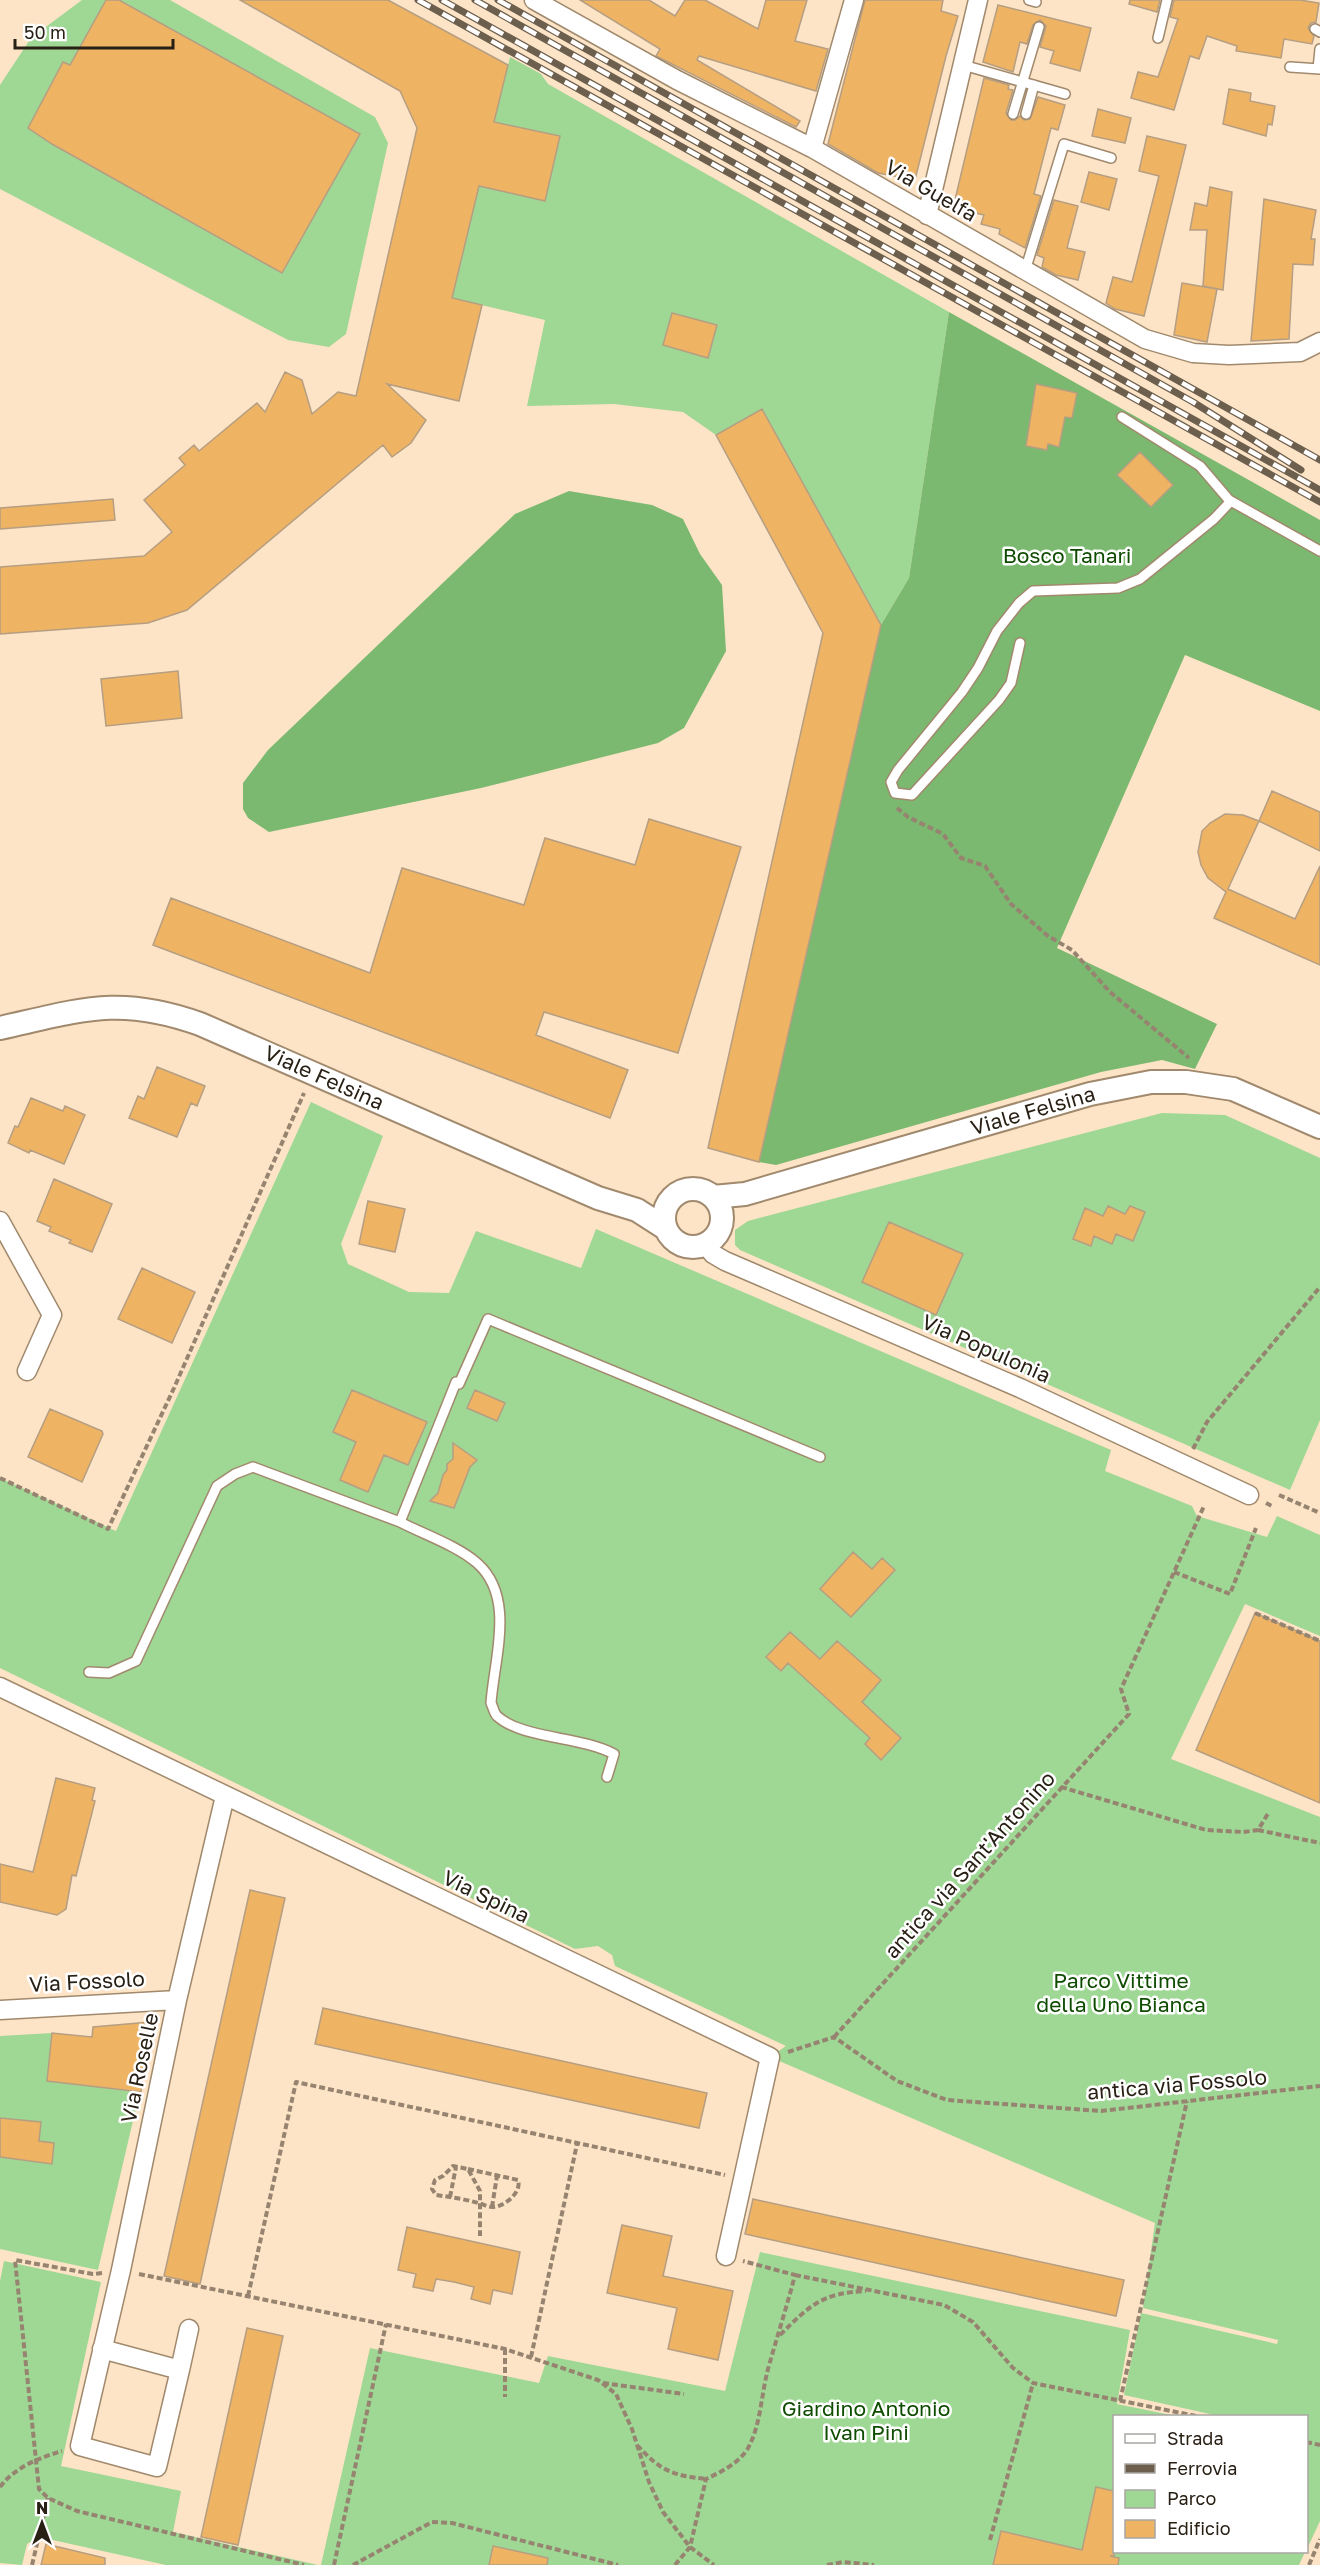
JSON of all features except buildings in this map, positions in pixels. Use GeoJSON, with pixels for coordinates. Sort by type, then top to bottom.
{"type":"FeatureCollection","features":[{"type":"Feature","properties":{"kind":"street","name":"Via Guelfa"},"geometry":{"type":"LineString","coordinates":[[534,0],[677,80],[812,148],[1144,339],[1192,353],[1229,355],[1300,352],[1320,342]]}},
{"type":"Feature","properties":{"kind":"street"},"geometry":{"type":"LineString","coordinates":[[812,148],[854,0]]}},
{"type":"Feature","properties":{"kind":"street"},"geometry":{"type":"LineString","coordinates":[[927,215],[978,0]]}},
{"type":"Feature","properties":{"kind":"street","name":"Viale Felsina"},"geometry":{"type":"LineString","coordinates":[[0,1028],[89,1008],[133,1007],[169,1013],[200,1024],[598,1198],[666,1217],[671,1199],[687,1190],[706,1192],[718,1205],[745,1194],[1090,1095],[1151,1082],[1186,1082],[1233,1089],[1320,1127]]}},
{"type":"Feature","properties":{"kind":"street"},"geometry":{"type":"LineString","coordinates":[[666,1217],[670,1237],[687,1247],[706,1245],[719,1232],[718,1205]]}},
{"type":"Feature","properties":{"kind":"street"},"geometry":{"type":"LineString","coordinates":[[0,1221],[52,1315],[27,1371]]}},
{"type":"Feature","properties":{"kind":"street","name":"Via Populonia"},"geometry":{"type":"LineString","coordinates":[[706,1245],[713,1254],[725,1261],[1020,1388],[1249,1496]]}},
{"type":"Feature","properties":{"kind":"street","name":"Via Spina"},"geometry":{"type":"LineString","coordinates":[[0,1687],[770,2057]]}},
{"type":"Feature","properties":{"kind":"street","name":"Via Roselle"},"geometry":{"type":"LineString","coordinates":[[80,2446],[121,2270],[177,2000],[225,1796]]}},
{"type":"Feature","properties":{"kind":"street","name":"Via Fossolo"},"geometry":{"type":"LineString","coordinates":[[0,2010],[177,2000]]}},
{"type":"Feature","properties":{"kind":"street"},"geometry":{"type":"LineString","coordinates":[[726,2256],[770,2057]]}},
{"type":"Feature","properties":{"kind":"street"},"geometry":{"type":"LineString","coordinates":[[80,2446],[157,2466],[189,2329]]}},
{"type":"Feature","properties":{"kind":"street"},"geometry":{"type":"LineString","coordinates":[[102,2349],[180,2370]]}},
{"type":"Feature","properties":{"kind":"lane"},"geometry":{"type":"LineString","coordinates":[[1158,38],[1167,0]]}},
{"type":"Feature","properties":{"kind":"lane"},"geometry":{"type":"LineString","coordinates":[[1013,114],[1039,27]]}},
{"type":"Feature","properties":{"kind":"lane"},"geometry":{"type":"LineString","coordinates":[[1290,67],[1319,69],[1320,49]]}},
{"type":"Feature","properties":{"kind":"lane"},"geometry":{"type":"LineString","coordinates":[[963,65],[1065,94]]}},
{"type":"Feature","properties":{"kind":"lane"},"geometry":{"type":"LineString","coordinates":[[1026,114],[1034,85]]}},
{"type":"Feature","properties":{"kind":"lane"},"geometry":{"type":"LineString","coordinates":[[1025,271],[1064,144],[1112,158]]}},
{"type":"Feature","properties":{"kind":"lane"},"geometry":{"type":"LineString","coordinates":[[1122,417],[1200,466],[1231,501],[1320,551]]}},
{"type":"Feature","properties":{"kind":"lane"},"geometry":{"type":"LineString","coordinates":[[1020,643],[1011,683],[989,712],[912,795],[895,793],[891,782],[898,770],[962,693],[997,631],[1019,603],[1033,591],[1119,588],[1140,579],[1214,519],[1231,501]]}},
{"type":"Feature","properties":{"kind":"lane"},"geometry":{"type":"LineString","coordinates":[[400,1522],[458,1383],[488,1318],[820,1457]]}},
{"type":"Feature","properties":{"kind":"lane"},"geometry":{"type":"LineString","coordinates":[[88,1672],[109,1673],[136,1661],[217,1486],[236,1474],[254,1467],[400,1522],[467,1556],[487,1573],[498,1599],[500,1617],[491,1703],[495,1715],[510,1724],[593,1744],[609,1751],[614,1754],[607,1777]]}},
{"type":"Feature","properties":{"kind":"path"},"geometry":{"type":"LineString","coordinates":[[895,793],[891,800],[893,804],[908,817],[943,834],[961,858],[985,866],[1011,904],[1048,936],[1072,950],[1110,992],[1189,1059]]}},
{"type":"Feature","properties":{"kind":"path"},"geometry":{"type":"LineString","coordinates":[[0,1478],[108,1529],[174,1388],[304,1093]]}},
{"type":"Feature","properties":{"kind":"path"},"geometry":{"type":"LineString","coordinates":[[1192,1451],[1207,1422],[1320,1287]]}},
{"type":"Feature","properties":{"kind":"path"},"geometry":{"type":"LineString","coordinates":[[1279,1495],[1320,1513]]}},
{"type":"Feature","properties":{"kind":"path"},"geometry":{"type":"LineString","coordinates":[[1204,1506],[1174,1572],[1230,1594],[1256,1528]]}},
{"type":"Feature","properties":{"kind":"path","name":"antica via Sant'Antonino"},"geometry":{"type":"LineString","coordinates":[[834,2037],[1128,1714],[1121,1689],[1174,1572]]}},
{"type":"Feature","properties":{"kind":"path"},"geometry":{"type":"LineString","coordinates":[[1255,1613],[1320,1641]]}},
{"type":"Feature","properties":{"kind":"path"},"geometry":{"type":"LineString","coordinates":[[1061,1787],[1206,1830],[1243,1832],[1258,1830],[1320,1843]]}},
{"type":"Feature","properties":{"kind":"path"},"geometry":{"type":"LineString","coordinates":[[1258,1830],[1269,1812]]}},
{"type":"Feature","properties":{"kind":"path"},"geometry":{"type":"LineString","coordinates":[[770,2057],[834,2037]]}},
{"type":"Feature","properties":{"kind":"path","name":"antica via Fossolo"},"geometry":{"type":"LineString","coordinates":[[834,2037],[897,2081],[947,2100],[1101,2111],[1320,2086]]}},
{"type":"Feature","properties":{"kind":"path"},"geometry":{"type":"LineString","coordinates":[[248,2296],[296,2082],[743,2178]]}},
{"type":"Feature","properties":{"kind":"path"},"geometry":{"type":"LineString","coordinates":[[1120,2401],[1187,2101]]}},
{"type":"Feature","properties":{"kind":"path"},"geometry":{"type":"LineString","coordinates":[[531,2357],[577,2144]]}},
{"type":"Feature","properties":{"kind":"path"},"geometry":{"type":"LineString","coordinates":[[453,2166],[468,2169],[518,2180],[520,2189],[499,2205],[492,2207],[436,2195],[432,2184],[453,2166]]}},
{"type":"Feature","properties":{"kind":"path"},"geometry":{"type":"LineString","coordinates":[[450,2197],[456,2167]]}},
{"type":"Feature","properties":{"kind":"path"},"geometry":{"type":"LineString","coordinates":[[468,2169],[480,2191],[480,2236]]}},
{"type":"Feature","properties":{"kind":"path"},"geometry":{"type":"LineString","coordinates":[[492,2207],[497,2176]]}},
{"type":"Feature","properties":{"kind":"path"},"geometry":{"type":"LineString","coordinates":[[726,2256],[795,2275],[944,2305],[973,2322],[1013,2368],[1033,2383],[1191,2415]]}},
{"type":"Feature","properties":{"kind":"path"},"geometry":{"type":"LineString","coordinates":[[304,2565],[76,2511],[48,2498],[39,2488],[15,2260],[93,2274],[121,2270],[506,2349],[602,2383],[684,2394]]}},
{"type":"Feature","properties":{"kind":"path"},"geometry":{"type":"LineString","coordinates":[[636,2444],[655,2465],[679,2476],[706,2480],[728,2469],[746,2451],[755,2432],[768,2369],[780,2336],[795,2275]]}},
{"type":"Feature","properties":{"kind":"path"},"geometry":{"type":"LineString","coordinates":[[780,2336],[806,2309],[827,2296],[873,2290]]}},
{"type":"Feature","properties":{"kind":"path"},"geometry":{"type":"LineString","coordinates":[[334,2565],[386,2324]]}},
{"type":"Feature","properties":{"kind":"path"},"geometry":{"type":"LineString","coordinates":[[506,2349],[506,2397]]}},
{"type":"Feature","properties":{"kind":"path"},"geometry":{"type":"LineString","coordinates":[[602,2383],[616,2394],[649,2482],[663,2512],[690,2547],[714,2565]]}},
{"type":"Feature","properties":{"kind":"path"},"geometry":{"type":"LineString","coordinates":[[990,2540],[1033,2383]]}},
{"type":"Feature","properties":{"kind":"path"},"geometry":{"type":"LineString","coordinates":[[0,2487],[6,2478],[35,2459],[80,2446]]}},
{"type":"Feature","properties":{"kind":"path"},"geometry":{"type":"LineString","coordinates":[[675,2565],[690,2547],[706,2480]]}},
{"type":"Feature","properties":{"kind":"path"},"geometry":{"type":"LineString","coordinates":[[32,2565],[48,2498]]}},
{"type":"Feature","properties":{"kind":"path"},"geometry":{"type":"LineString","coordinates":[[353,2565],[432,2522],[452,2523],[618,2565]]}},
{"type":"Feature","properties":{"kind":"path"},"geometry":{"type":"LineString","coordinates":[[1309,2565],[1320,2539]]}},
{"type":"Feature","properties":{"kind":"path"},"geometry":{"type":"LineString","coordinates":[[827,2565],[843,2562],[874,2565]]}},
{"type":"Feature","properties":{"kind":"green space"},"geometry":{"type":"Polygon","coordinates":[[[82,0],[106,0],[91,77],[53,144],[282,273],[119,0],[170,0],[375,117],[388,143],[346,334],[329,347],[288,340],[0,189],[0,85],[31,38],[82,0]]]}},
{"type":"Feature","properties":{"kind":"green space"},"geometry":{"type":"Polygon","coordinates":[[[510,57],[541,74],[548,84],[949,312],[909,578],[881,625],[762,409],[716,435],[683,412],[614,404],[527,406],[545,320],[452,298],[510,57]],[[512,126],[498,190],[545,200],[560,137],[512,126]],[[672,313],[663,345],[707,357],[716,325],[672,313]]]}},
{"type":"Feature","properties":{"kind":"green space","name":"Bosco Tanari"},"geometry":{"type":"Polygon","coordinates":[[[949,312],[1320,520],[1320,711],[1185,655],[1057,948],[1217,1024],[1195,1069],[1162,1060],[1101,1072],[776,1165],[759,1162],[881,625],[909,578],[949,312]]]}},
{"type":"Feature","properties":{"kind":"green space"},"geometry":{"type":"Polygon","coordinates":[[[569,491],[652,505],[683,519],[700,554],[722,585],[726,651],[684,728],[658,743],[481,788],[269,832],[248,818],[243,809],[243,783],[268,750],[515,514],[569,491]]]}},
{"type":"Feature","properties":{"kind":"green space","name":"Parco Vittime della Uno Bianca"},"geometry":{"type":"Polygon","coordinates":[[[311,1102],[383,1136],[341,1244],[348,1264],[409,1292],[449,1293],[476,1231],[581,1268],[596,1229],[1111,1450],[1105,1471],[1192,1506],[1197,1516],[1267,1537],[1277,1516],[1320,1535],[1320,1636],[1245,1604],[1171,1759],[1320,1817],[1320,2521],[1308,2547],[1308,2415],[1214,2415],[1124,2395],[1141,2313],[1277,2344],[1278,2340],[1143,2308],[1155,2223],[770,2057],[786,2046],[615,1966],[612,1955],[598,1946],[575,1949],[0,1668],[0,1478],[116,1531],[311,1102]]]}},
{"type":"Feature","properties":{"kind":"green space"},"geometry":{"type":"Polygon","coordinates":[[[1162,1113],[1225,1115],[1320,1158],[1320,1420],[1290,1490],[740,1250],[735,1245],[735,1230],[748,1221],[1162,1113]]]}},
{"type":"Feature","properties":{"kind":"green space"},"geometry":{"type":"Polygon","coordinates":[[[52,2033],[47,2081],[140,2091],[98,2270],[0,2249],[0,2036],[52,2033]]]}},
{"type":"Feature","properties":{"kind":"green space","name":"Giardino Antonio Ivan Pini"},"geometry":{"type":"Polygon","coordinates":[[[760,2252],[1130,2330],[1117,2404],[1171,2415],[1113,2415],[1113,2553],[1305,2553],[1299,2565],[321,2565],[370,2348],[539,2383],[548,2356],[725,2391],[760,2252]]]}},
{"type":"Feature","properties":{"kind":"green space"},"geometry":{"type":"Polygon","coordinates":[[[4,2261],[101,2282],[61,2466],[181,2491],[173,2532],[318,2565],[166,2565],[39,2537],[27,2544],[22,2565],[0,2563],[0,2281],[4,2261]]]}},
{"type":"Feature","properties":{"kind":"railway"},"geometry":{"type":"LineString","coordinates":[[418,0],[1320,502]]}},
{"type":"Feature","properties":{"kind":"railway"},"geometry":{"type":"LineString","coordinates":[[442,0],[1320,490]]}},
{"type":"Feature","properties":{"kind":"railway"},"geometry":{"type":"LineString","coordinates":[[475,0],[1193,402],[1301,470]]}},
{"type":"Feature","properties":{"kind":"railway"},"geometry":{"type":"LineString","coordinates":[[498,0],[1320,460]]}}]}
